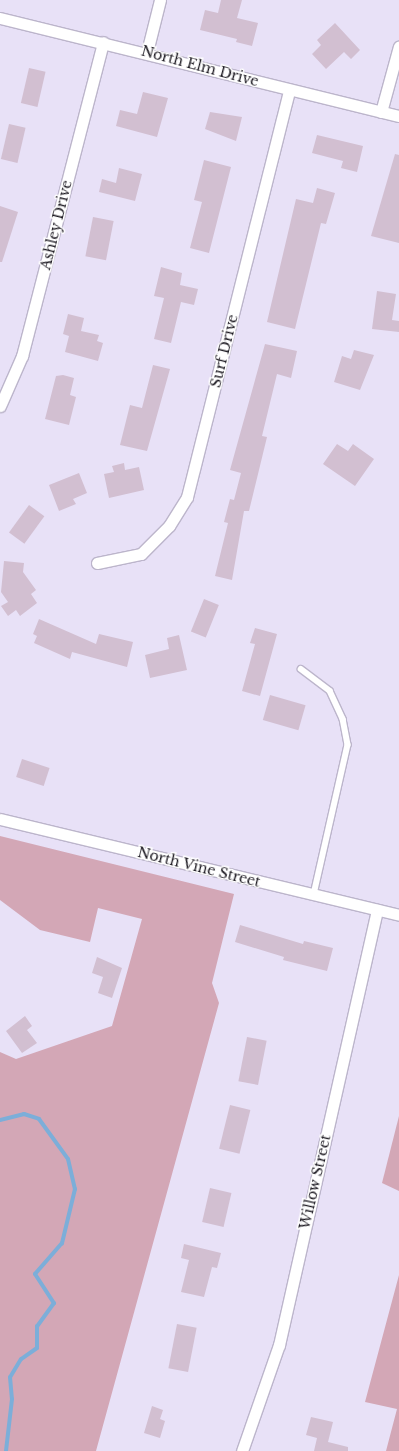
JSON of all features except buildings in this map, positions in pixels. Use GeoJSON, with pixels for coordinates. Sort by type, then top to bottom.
{"type":"FeatureCollection","features":[{"type":"Feature","properties":{"kind":"street"},"geometry":{"type":"LineString","coordinates":[[147,52],[160,0]]}},
{"type":"Feature","properties":{"kind":"street","name":"North Elm Drive"},"geometry":{"type":"LineString","coordinates":[[0,18],[147,52],[289,90],[399,116]]}},
{"type":"Feature","properties":{"kind":"street","name":"Ashley Drive"},"geometry":{"type":"LineString","coordinates":[[0,406],[22,356],[103,42]]}},
{"type":"Feature","properties":{"kind":"street"},"geometry":{"type":"LineString","coordinates":[[381,112],[399,46]]}},
{"type":"Feature","properties":{"kind":"street","name":"Surf Drive"},"geometry":{"type":"LineString","coordinates":[[97,563],[141,554],[169,526],[187,497],[289,90]]}},
{"type":"Feature","properties":{"kind":"street","name":"North Vine Street"},"geometry":{"type":"LineString","coordinates":[[0,819],[399,915]]}},
{"type":"Feature","properties":{"kind":"street","name":"Willow Street"},"geometry":{"type":"LineString","coordinates":[[242,1451],[279,1345],[377,910]]}},
{"type":"Feature","properties":{"kind":"lane"},"geometry":{"type":"LineString","coordinates":[[300,670],[330,691],[343,719],[348,745],[314,895]]}},
{"type":"Feature","properties":{"kind":"shaded area"},"geometry":{"type":"Polygon","coordinates":[[[0,836],[234,894],[212,983],[219,1003],[96,1451],[0,1451],[0,1052],[16,1059],[112,1026],[142,919],[98,908],[90,942],[40,930],[0,900],[0,836]]]}},
{"type":"Feature","properties":{"kind":"shaded area"},"geometry":{"type":"Polygon","coordinates":[[[399,1116],[399,1191],[382,1183],[399,1116]]]}},
{"type":"Feature","properties":{"kind":"shaded area"},"geometry":{"type":"Polygon","coordinates":[[[399,1275],[399,1451],[386,1451],[397,1409],[365,1402],[399,1275]]]}},
{"type":"Feature","properties":{"kind":"waterway"},"geometry":{"type":"LineString","coordinates":[[0,1120],[24,1114],[39,1119],[68,1159],[75,1189],[62,1243],[35,1274],[54,1303],[37,1326],[37,1348],[21,1359],[10,1377],[12,1399],[6,1451]]}}]}
